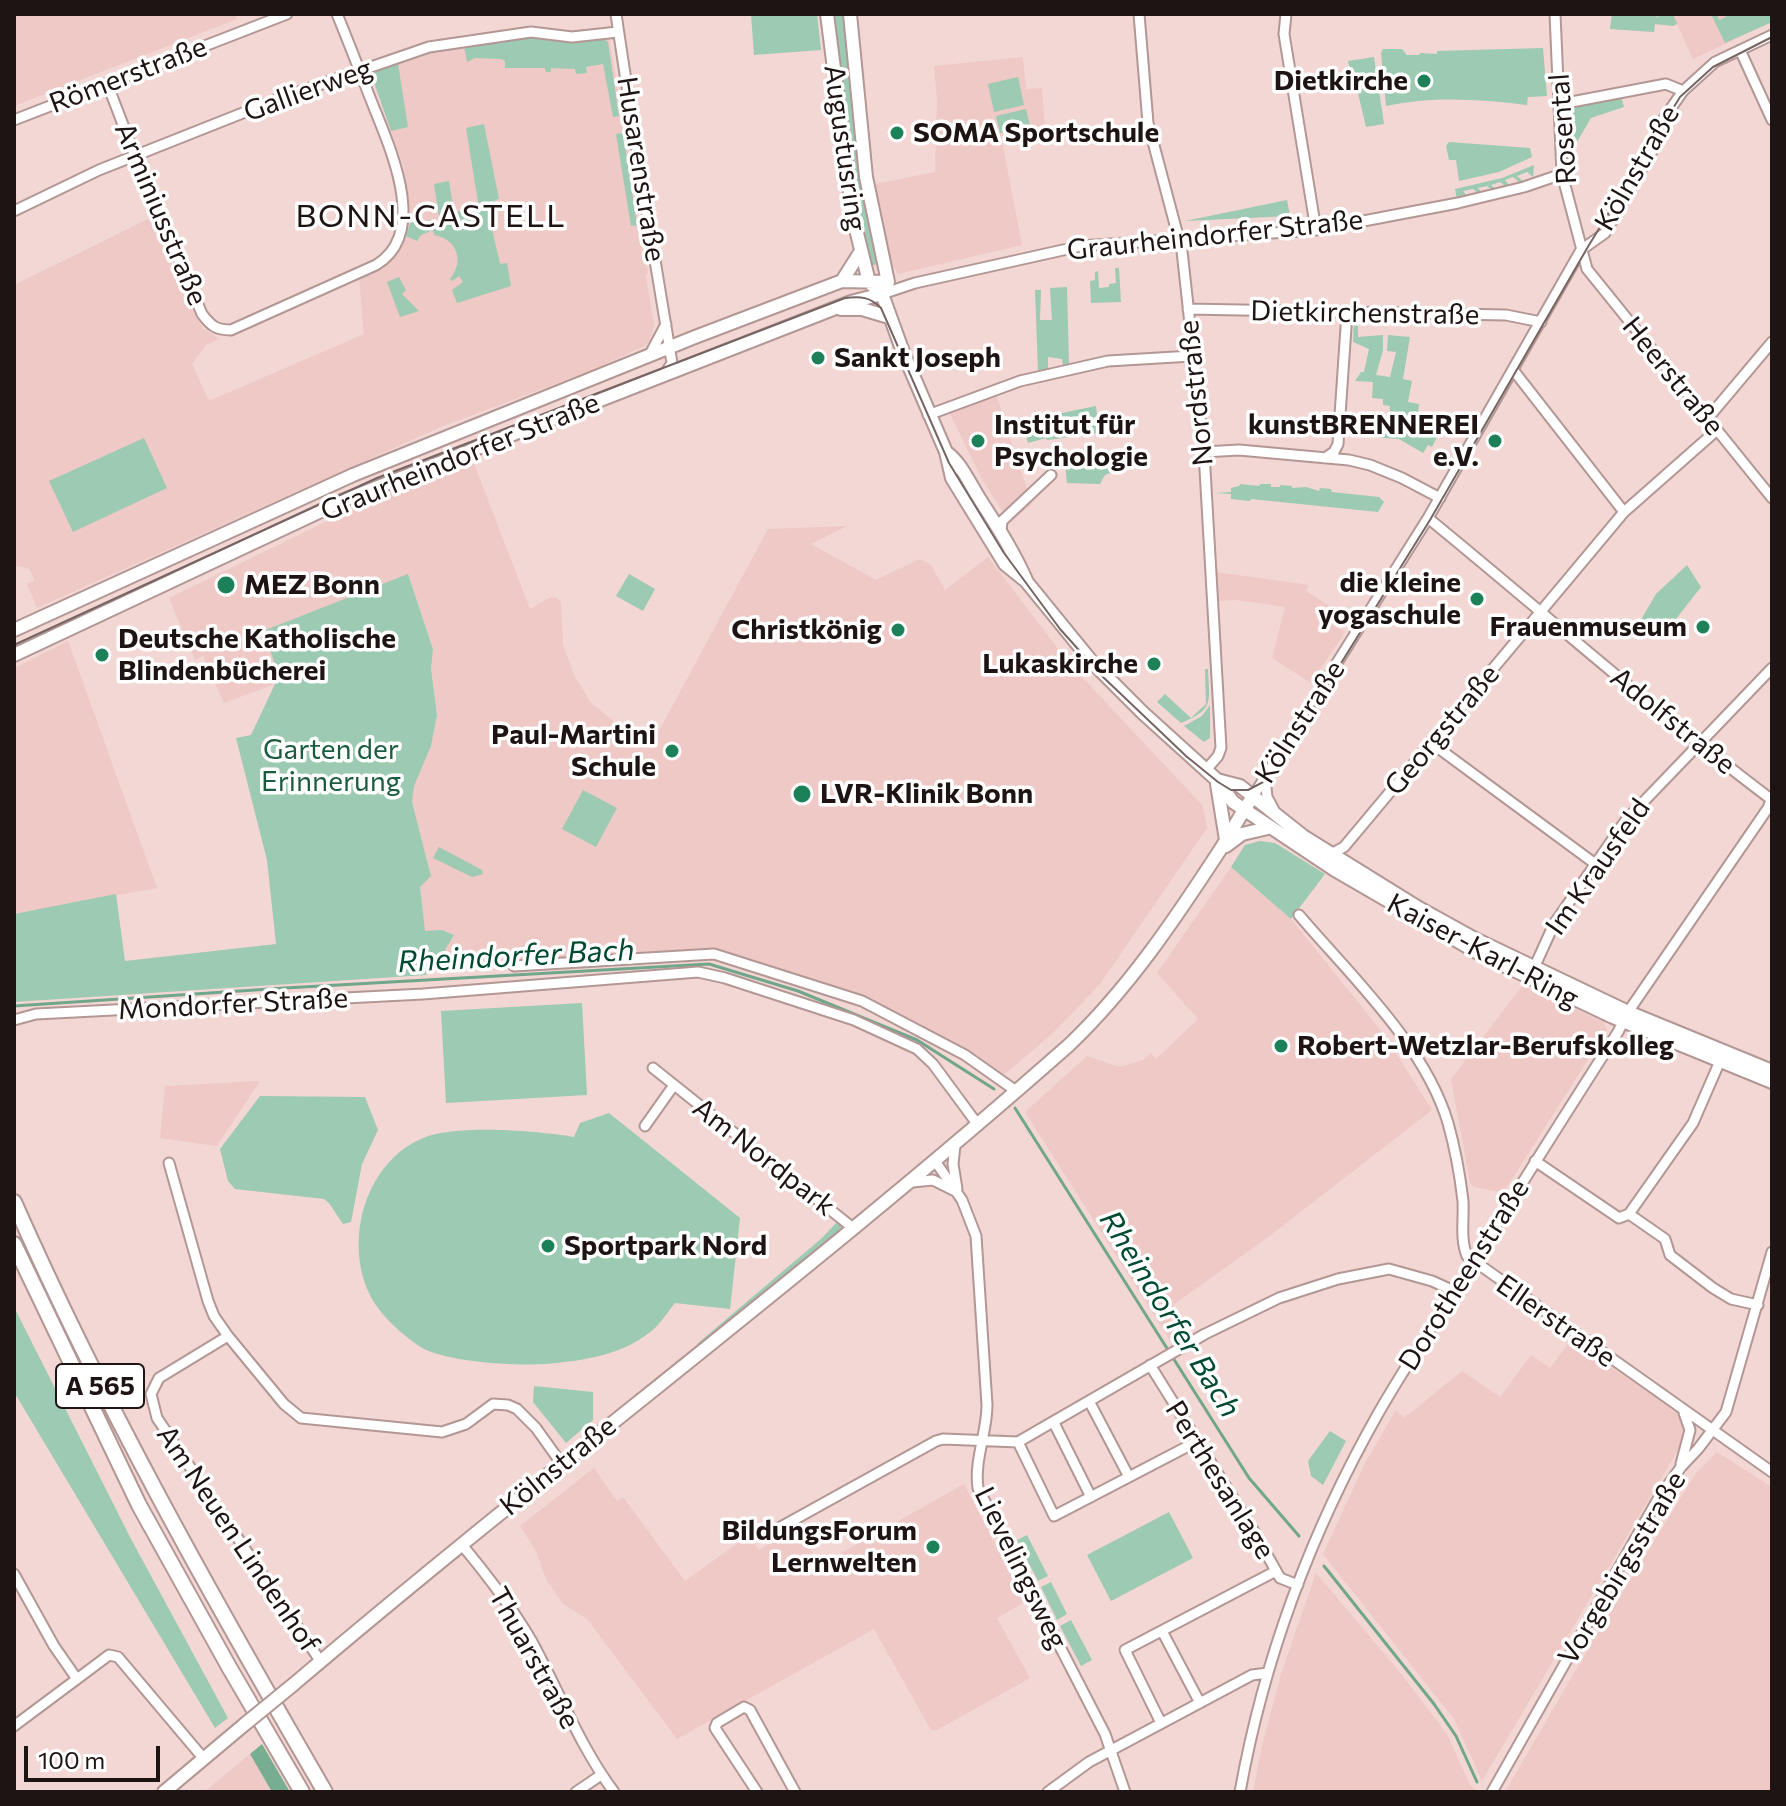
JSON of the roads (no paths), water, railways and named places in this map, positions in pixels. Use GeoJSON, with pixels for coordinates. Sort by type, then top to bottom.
{"type":"FeatureCollection","features":[{"type":"Feature","properties":{"kind":"highway","name":"A 565"},"geometry":{"type":"LineString","coordinates":[[14,1202],[133,1452],[194,1565],[328,1792]]}},
{"type":"Feature","properties":{"kind":"highway","name":"A 565"},"geometry":{"type":"LineString","coordinates":[[14,1244],[139,1505],[302,1792]]}},
{"type":"Feature","properties":{"kind":"main road","name":"Augustusring"},"geometry":{"type":"LineString","coordinates":[[827,14],[853,217],[869,282]]}},
{"type":"Feature","properties":{"kind":"main road","name":"Augustusring"},"geometry":{"type":"LineString","coordinates":[[850,14],[866,177],[885,288]]}},
{"type":"Feature","properties":{"kind":"main road"},"geometry":{"type":"LineString","coordinates":[[842,281],[861,251]]}},
{"type":"Feature","properties":{"kind":"main road","name":"Graurheindorfer Straße"},"geometry":{"type":"LineString","coordinates":[[14,630],[353,475],[670,347],[842,281],[869,282],[885,288]]}},
{"type":"Feature","properties":{"kind":"main road","name":"Graurheindorfer Straße"},"geometry":{"type":"LineString","coordinates":[[14,655],[342,501],[885,288]]}},
{"type":"Feature","properties":{"kind":"main road","name":"Kaiser-Karl-Ring"},"geometry":{"type":"LineString","coordinates":[[885,288],[889,317],[946,452],[952,478],[1005,564],[1026,581],[1092,662],[1217,780],[1240,807],[1268,828],[1409,915],[1480,954],[1626,1016],[1772,1071]]}},
{"type":"Feature","properties":{"kind":"main road"},"geometry":{"type":"LineString","coordinates":[[831,311],[850,308],[889,317]]}},
{"type":"Feature","properties":{"kind":"main road","name":"Kaiser-Karl-Ring"},"geometry":{"type":"LineString","coordinates":[[946,452],[959,462],[1014,551],[1026,581]]}},
{"type":"Feature","properties":{"kind":"main road"},"geometry":{"type":"LineString","coordinates":[[1217,780],[1223,846],[1242,834],[1268,828]]}},
{"type":"Feature","properties":{"kind":"main road","name":"Kaiser-Karl-Ring"},"geometry":{"type":"LineString","coordinates":[[1217,780],[1240,786],[1279,820],[1419,908],[1626,1016],[1772,1082]]}},
{"type":"Feature","properties":{"kind":"main road","name":"Kölnstraße"},"geometry":{"type":"LineString","coordinates":[[164,1792],[561,1463],[912,1182],[1093,1021],[1128,982],[1223,846],[1240,807],[1252,798]]}},
{"type":"Feature","properties":{"kind":"main road"},"geometry":{"type":"LineString","coordinates":[[1240,807],[1251,805],[1265,808]]}},
{"type":"Feature","properties":{"kind":"street","name":"Römerstraße"},"geometry":{"type":"LineString","coordinates":[[14,120],[287,14]]}},
{"type":"Feature","properties":{"kind":"street","name":"Arminiusstraße"},"geometry":{"type":"LineString","coordinates":[[107,83],[202,314],[212,326],[231,330],[376,265],[388,256],[402,223],[402,189],[393,156],[337,14]]}},
{"type":"Feature","properties":{"kind":"street","name":"Husarenstraße"},"geometry":{"type":"LineString","coordinates":[[616,14],[672,363]]}},
{"type":"Feature","properties":{"kind":"street","name":"Nordstraße"},"geometry":{"type":"LineString","coordinates":[[1139,14],[1145,104],[1179,239],[1204,452],[1221,748],[1205,771]]}},
{"type":"Feature","properties":{"kind":"street"},"geometry":{"type":"LineString","coordinates":[[1286,14],[1284,34],[1316,230]]}},
{"type":"Feature","properties":{"kind":"street","name":"Rosental"},"geometry":{"type":"LineString","coordinates":[[1555,14],[1562,174],[1580,246]]}},
{"type":"Feature","properties":{"kind":"street","name":"Gallierweg"},"geometry":{"type":"LineString","coordinates":[[14,211],[65,185],[135,156],[359,70],[429,47],[531,32],[572,37],[618,32]]}},
{"type":"Feature","properties":{"kind":"street","name":"Kölnstraße"},"geometry":{"type":"LineString","coordinates":[[1252,798],[1440,498],[1514,371],[1580,246],[1605,233],[1652,151],[1660,124],[1683,91],[1708,68],[1772,35]]}},
{"type":"Feature","properties":{"kind":"street"},"geometry":{"type":"LineString","coordinates":[[1740,50],[1772,120]]}},
{"type":"Feature","properties":{"kind":"street"},"geometry":{"type":"LineString","coordinates":[[1561,104],[1666,84],[1683,91]]}},
{"type":"Feature","properties":{"kind":"street","name":"Graurheindorfer Straße"},"geometry":{"type":"LineString","coordinates":[[885,288],[1081,246],[1316,230],[1458,203],[1562,174]]}},
{"type":"Feature","properties":{"kind":"street","name":"Heerstraße"},"geometry":{"type":"LineString","coordinates":[[1580,246],[1587,269],[1772,498]]}},
{"type":"Feature","properties":{"kind":"street","name":"Dietkirchenstraße"},"geometry":{"type":"LineString","coordinates":[[1188,309],[1506,315],[1541,322]]}},
{"type":"Feature","properties":{"kind":"street"},"geometry":{"type":"LineString","coordinates":[[1325,458],[1334,452],[1338,444],[1347,313]]}},
{"type":"Feature","properties":{"kind":"street"},"geometry":{"type":"LineString","coordinates":[[648,357],[666,324]]}},
{"type":"Feature","properties":{"kind":"street"},"geometry":{"type":"LineString","coordinates":[[1708,418],[1772,342]]}},
{"type":"Feature","properties":{"kind":"street"},"geometry":{"type":"LineString","coordinates":[[928,415],[1020,381],[1108,361],[1192,356]]}},
{"type":"Feature","properties":{"kind":"street"},"geometry":{"type":"LineString","coordinates":[[660,377],[672,363],[687,367]]}},
{"type":"Feature","properties":{"kind":"street"},"geometry":{"type":"LineString","coordinates":[[1514,371],[1624,512]]}},
{"type":"Feature","properties":{"kind":"street","name":"Georgstraße"},"geometry":{"type":"LineString","coordinates":[[1331,854],[1344,847],[1624,512],[1717,430]]}},
{"type":"Feature","properties":{"kind":"street"},"geometry":{"type":"LineString","coordinates":[[1204,452],[1239,450],[1370,465],[1440,498]]}},
{"type":"Feature","properties":{"kind":"street"},"geometry":{"type":"LineString","coordinates":[[1001,531],[1002,521],[1051,475]]}},
{"type":"Feature","properties":{"kind":"street","name":"Adolfstraße"},"geometry":{"type":"LineString","coordinates":[[1428,518],[1700,745],[1772,799]]}},
{"type":"Feature","properties":{"kind":"street","name":"Im Krausfeld"},"geometry":{"type":"LineString","coordinates":[[1534,968],[1554,924],[1626,820],[1772,668]]}},
{"type":"Feature","properties":{"kind":"street"},"geometry":{"type":"LineString","coordinates":[[1430,742],[1594,863]]}},
{"type":"Feature","properties":{"kind":"street"},"geometry":{"type":"LineString","coordinates":[[1265,778],[1267,797],[1279,820]]}},
{"type":"Feature","properties":{"kind":"street","name":"Dorotheenstraße"},"geometry":{"type":"LineString","coordinates":[[1240,1792],[1268,1673],[1298,1585],[1353,1462],[1380,1411],[1626,1016],[1772,799]]}},
{"type":"Feature","properties":{"kind":"street","name":"Ellerstraße"},"geometry":{"type":"LineString","coordinates":[[1299,915],[1397,1032],[1437,1093],[1448,1124],[1458,1174],[1465,1251],[1473,1262],[1772,1472]]}},
{"type":"Feature","properties":{"kind":"street"},"geometry":{"type":"LineString","coordinates":[[514,966],[714,954],[862,1001],[965,1055],[1016,1091]]}},
{"type":"Feature","properties":{"kind":"street","name":"Mondorfer Straße"},"geometry":{"type":"LineString","coordinates":[[14,1020],[36,1014],[423,994],[698,972],[854,1020],[917,1049],[933,1064],[978,1125]]}},
{"type":"Feature","properties":{"kind":"street"},"geometry":{"type":"LineString","coordinates":[[1535,1161],[1619,1218],[1629,1214],[1693,1123],[1720,1061]]}},
{"type":"Feature","properties":{"kind":"street","name":"Am Nordpark"},"geometry":{"type":"LineString","coordinates":[[653,1068],[853,1228]]}},
{"type":"Feature","properties":{"kind":"street","name":"Am Nordpark"},"geometry":{"type":"LineString","coordinates":[[645,1126],[674,1085]]}},
{"type":"Feature","properties":{"kind":"street"},"geometry":{"type":"LineString","coordinates":[[955,1145],[953,1164],[958,1193]]}},
{"type":"Feature","properties":{"kind":"street","name":"Lievelingsweg"},"geometry":{"type":"LineString","coordinates":[[935,1161],[958,1193],[976,1236],[987,1405],[977,1466],[978,1488],[1111,1749],[1125,1792]]}},
{"type":"Feature","properties":{"kind":"street"},"geometry":{"type":"LineString","coordinates":[[169,1163],[214,1316],[292,1413],[318,1421],[442,1432],[466,1424],[485,1408],[500,1404],[517,1409],[536,1428],[561,1463]]}},
{"type":"Feature","properties":{"kind":"street"},"geometry":{"type":"LineString","coordinates":[[912,1182],[933,1180],[958,1193]]}},
{"type":"Feature","properties":{"kind":"street"},"geometry":{"type":"LineString","coordinates":[[1629,1214],[1665,1239],[1670,1255],[1713,1288],[1731,1299],[1758,1305]]}},
{"type":"Feature","properties":{"kind":"street","name":"Vorgebirgsstraße"},"geometry":{"type":"LineString","coordinates":[[1492,1792],[1658,1499],[1726,1412],[1772,1252]]}},
{"type":"Feature","properties":{"kind":"street"},"geometry":{"type":"LineString","coordinates":[[779,1528],[936,1441],[1018,1442],[1164,1357],[1279,1298],[1370,1271],[1401,1270],[1454,1291]]}},
{"type":"Feature","properties":{"kind":"street"},"geometry":{"type":"LineString","coordinates":[[1761,1294],[1772,1297]]}},
{"type":"Feature","properties":{"kind":"street","name":"Am Neuen Lindenhof"},"geometry":{"type":"LineString","coordinates":[[228,1336],[159,1378],[151,1394],[152,1404],[157,1418],[182,1458],[321,1662]]}},
{"type":"Feature","properties":{"kind":"street","name":"Perthesanlage"},"geometry":{"type":"LineString","coordinates":[[1150,1365],[1280,1578],[1298,1585]]}},
{"type":"Feature","properties":{"kind":"street"},"geometry":{"type":"LineString","coordinates":[[1089,1401],[1129,1477]]}},
{"type":"Feature","properties":{"kind":"street"},"geometry":{"type":"LineString","coordinates":[[1681,1467],[1690,1430],[1683,1410]]}},
{"type":"Feature","properties":{"kind":"street"},"geometry":{"type":"LineString","coordinates":[[1054,1423],[1091,1497]]}},
{"type":"Feature","properties":{"kind":"street"},"geometry":{"type":"LineString","coordinates":[[1018,1442],[1054,1516],[1196,1442]]}},
{"type":"Feature","properties":{"kind":"street","name":"Thuarstraße"},"geometry":{"type":"LineString","coordinates":[[462,1545],[493,1583],[530,1640],[578,1735],[614,1792]]}},
{"type":"Feature","properties":{"kind":"street"},"geometry":{"type":"LineString","coordinates":[[1161,1723],[1125,1650],[1276,1571]]}},
{"type":"Feature","properties":{"kind":"street"},"geometry":{"type":"LineString","coordinates":[[14,1574],[54,1646],[77,1679]]}},
{"type":"Feature","properties":{"kind":"street"},"geometry":{"type":"LineString","coordinates":[[1162,1631],[1200,1703]]}},
{"type":"Feature","properties":{"kind":"street"},"geometry":{"type":"LineString","coordinates":[[14,1726],[109,1655],[118,1657],[204,1759]]}},
{"type":"Feature","properties":{"kind":"street"},"geometry":{"type":"LineString","coordinates":[[1048,1792],[1111,1749],[1252,1675],[1268,1673]]}},
{"type":"Feature","properties":{"kind":"street"},"geometry":{"type":"LineString","coordinates":[[757,1792],[715,1728],[717,1723],[746,1707],[795,1792]]}},
{"type":"Feature","properties":{"kind":"street"},"geometry":{"type":"LineString","coordinates":[[576,1792],[601,1775]]}},
{"type":"Feature","properties":{"kind":"waterway","name":"Rheindorfer Bach"},"geometry":{"type":"LineString","coordinates":[[14,1006],[709,964],[798,991],[917,1040],[994,1089]]}},
{"type":"Feature","properties":{"kind":"waterway","name":"Rheindorfer Bach"},"geometry":{"type":"LineString","coordinates":[[1015,1108],[1249,1478],[1299,1536]]}},
{"type":"Feature","properties":{"kind":"waterway","name":"Rheindorfer Bach"},"geometry":{"type":"LineString","coordinates":[[1324,1566],[1434,1704],[1456,1736],[1477,1782]]}},
{"type":"Feature","properties":{"kind":"tram line"},"geometry":{"type":"LineString","coordinates":[[14,645],[377,478],[845,298],[861,297],[881,308],[949,463],[1004,553],[1060,629],[1103,677],[1186,756],[1231,790],[1248,790],[1265,781],[1274,771],[1430,520],[1589,245],[1680,97],[1713,67],[1772,37]]}},
{"type":"Feature","properties":{"kind":"place","name":"Dietkirche"},"geometry":{"type":"Point","coordinates":[1424,81]}},
{"type":"Feature","properties":{"kind":"place","name":"SOMA Sportschule"},"geometry":{"type":"Point","coordinates":[897,133]}},
{"type":"Feature","properties":{"kind":"place","name":"Sankt Joseph"},"geometry":{"type":"Point","coordinates":[818,358]}},
{"type":"Feature","properties":{"kind":"place","name":"Institut für Psychologie"},"geometry":{"type":"Point","coordinates":[978,441]}},
{"type":"Feature","properties":{"kind":"place","name":"kunstBRENNEREI e.V."},"geometry":{"type":"Point","coordinates":[1495,441]}},
{"type":"Feature","properties":{"kind":"place","name":"MEZ Bonn"},"geometry":{"type":"Point","coordinates":[226,585]}},
{"type":"Feature","properties":{"kind":"place","name":"die kleine yogaschule"},"geometry":{"type":"Point","coordinates":[1477,599]}},
{"type":"Feature","properties":{"kind":"place","name":"Frauenmuseum"},"geometry":{"type":"Point","coordinates":[1703,627]}},
{"type":"Feature","properties":{"kind":"place","name":"Christkönig"},"geometry":{"type":"Point","coordinates":[898,630]}},
{"type":"Feature","properties":{"kind":"place","name":"Deutsche Katholische Blindenbücherei"},"geometry":{"type":"Point","coordinates":[102,655]}},
{"type":"Feature","properties":{"kind":"place","name":"Lukaskirche"},"geometry":{"type":"Point","coordinates":[1154,664]}},
{"type":"Feature","properties":{"kind":"place","name":"Paul-Martini Schule"},"geometry":{"type":"Point","coordinates":[672,751]}},
{"type":"Feature","properties":{"kind":"place","name":"LVR-Klinik Bonn"},"geometry":{"type":"Point","coordinates":[802,794]}},
{"type":"Feature","properties":{"kind":"place","name":"Robert-Wetzlar-Berufskolleg"},"geometry":{"type":"Point","coordinates":[1281,1046]}},
{"type":"Feature","properties":{"kind":"place","name":"Sportpark Nord"},"geometry":{"type":"Point","coordinates":[548,1246]}},
{"type":"Feature","properties":{"kind":"place","name":"BildungsForum Lernwelten"},"geometry":{"type":"Point","coordinates":[933,1547]}},
{"type":"Feature","properties":{"kind":"district","name":"BONN-CASTELL"},"geometry":{"type":"Point","coordinates":[431,216]}},
{"type":"Feature","properties":{"kind":"park label","name":"Garten der Erinnerung"},"geometry":{"type":"Point","coordinates":[331,766]}}]}
